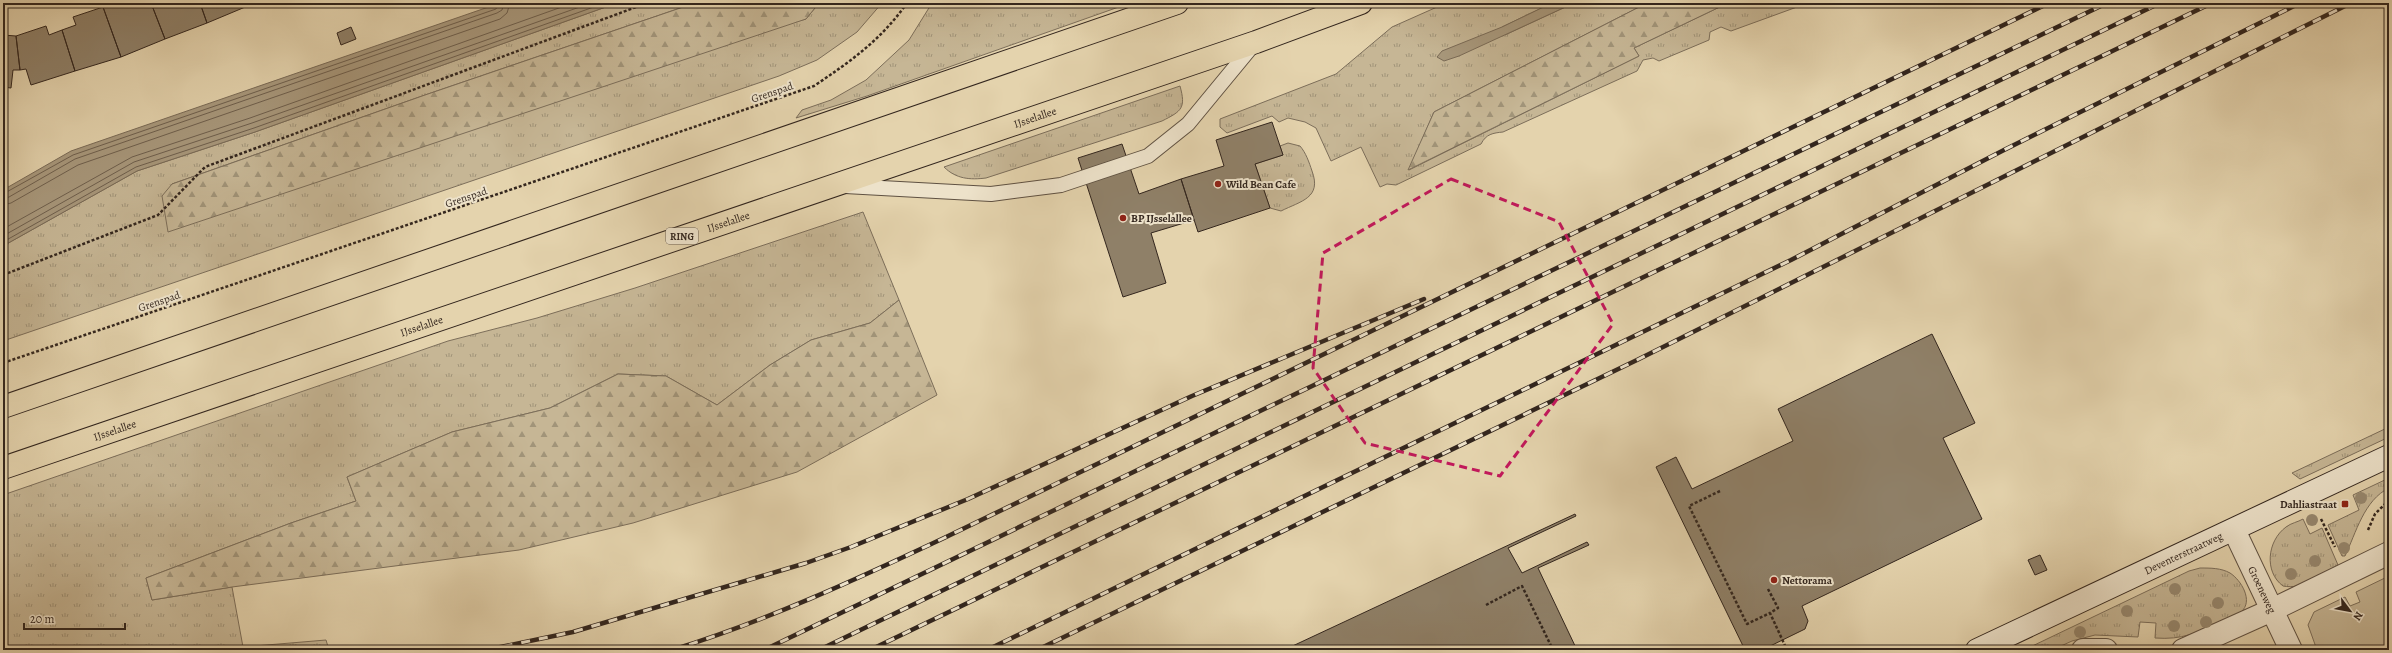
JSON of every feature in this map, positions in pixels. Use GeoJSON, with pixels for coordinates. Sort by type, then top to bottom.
{"type":"FeatureCollection","features":[{"type":"Feature","properties":{"kind":"main road"},"geometry":{"type":"LineString","coordinates":[[3,407],[1177,3]]}},
{"type":"Feature","properties":{"kind":"main road","name":"IJsselallee"},"geometry":{"type":"LineString","coordinates":[[3,468],[1256,42],[1361,3]]}},
{"type":"Feature","properties":{"kind":"street","name":"Deventerstraatweg"},"geometry":{"type":"LineString","coordinates":[[1977,650],[2389,456]]}},
{"type":"Feature","properties":{"kind":"street","name":"Groeneweg"},"geometry":{"type":"LineString","coordinates":[[2234,530],[2291,650]]}},
{"type":"Feature","properties":{"kind":"street"},"geometry":{"type":"LineString","coordinates":[[2183,650],[2272,610],[2389,553]]}},
{"type":"Feature","properties":{"kind":"street"},"geometry":{"type":"LineString","coordinates":[[2083,650],[2106,650]]}},
{"type":"Feature","properties":{"kind":"lane"},"geometry":{"type":"LineString","coordinates":[[833,185],[991,194],[1061,185],[1148,156],[1188,124],[1256,42]]}},
{"type":"Feature","properties":{"kind":"path"},"geometry":{"type":"LineString","coordinates":[[3,275],[158,215],[205,166],[647,3]]}},
{"type":"Feature","properties":{"kind":"path","name":"Grenspad"},"geometry":{"type":"LineString","coordinates":[[3,363],[814,86],[860,55],[893,24],[907,3]]}},
{"type":"Feature","properties":{"kind":"path"},"geometry":{"type":"LineString","coordinates":[[1720,490],[1689,506],[1747,624],[1778,608],[1768,589]]}},
{"type":"Feature","properties":{"kind":"path"},"geometry":{"type":"LineString","coordinates":[[2326,513],[2319,516],[2348,572]]}},
{"type":"Feature","properties":{"kind":"path"},"geometry":{"type":"LineString","coordinates":[[1486,604],[1522,586],[1552,650]]}},
{"type":"Feature","properties":{"kind":"path"},"geometry":{"type":"LineString","coordinates":[[1770,613],[1787,650]]}},
{"type":"Feature","properties":{"kind":"highlighted area"},"geometry":{"type":"Polygon","coordinates":[[[1451,179],[1559,222],[1613,324],[1500,476],[1365,443],[1313,368],[1323,253],[1451,179]]]}},
{"type":"Feature","properties":{"kind":"green space"},"geometry":{"type":"Polygon","coordinates":[[[617,3],[695,3],[425,95],[172,184],[806,19],[819,3],[882,3],[857,32],[817,60],[779,76],[3,341],[3,246],[137,171],[255,132],[617,3]]]}},
{"type":"Feature","properties":{"kind":"green space"},"geometry":{"type":"Polygon","coordinates":[[[695,3],[819,3],[806,19],[168,232],[162,196],[172,184],[425,95],[695,3]]]}},
{"type":"Feature","properties":{"kind":"green space"},"geometry":{"type":"Polygon","coordinates":[[[932,3],[1130,3],[867,96],[796,118],[802,110],[831,100],[866,80],[909,40],[932,3]]]}},
{"type":"Feature","properties":{"kind":"green space"},"geometry":{"type":"Polygon","coordinates":[[[1446,3],[1552,3],[1502,27],[1505,35],[1574,3],[1647,3],[1434,112],[1409,170],[1639,56],[1634,48],[1728,3],[1808,3],[1731,31],[1721,27],[1710,32],[1709,40],[1659,61],[1653,58],[1643,60],[1637,71],[1503,132],[1490,135],[1485,138],[1481,144],[1396,185],[1387,184],[1380,187],[1361,147],[1331,161],[1316,128],[1305,122],[1288,118],[1279,122],[1272,116],[1227,133],[1220,127],[1220,119],[1336,74],[1392,27],[1446,3]]]}},
{"type":"Feature","properties":{"kind":"green space"},"geometry":{"type":"Polygon","coordinates":[[[1647,3],[1728,3],[1634,48],[1639,56],[1408,170],[1434,112],[1647,3]]]}},
{"type":"Feature","properties":{"kind":"green space"},"geometry":{"type":"Polygon","coordinates":[[[1180,86],[1183,99],[1181,108],[1162,121],[986,178],[964,178],[953,174],[944,167],[1180,86]]]}},
{"type":"Feature","properties":{"kind":"green space"},"geometry":{"type":"Polygon","coordinates":[[[1288,143],[1300,146],[1304,152],[1312,171],[1314,187],[1312,193],[1308,197],[1281,211],[1270,208],[1255,164],[1283,155],[1280,146],[1288,143]]]}},
{"type":"Feature","properties":{"kind":"green space"},"geometry":{"type":"Polygon","coordinates":[[[863,212],[899,300],[870,323],[811,340],[770,365],[717,405],[666,376],[618,374],[550,408],[452,432],[347,477],[356,501],[291,523],[146,578],[152,600],[232,587],[243,647],[326,640],[329,650],[3,650],[3,495],[448,341],[537,318],[635,288],[863,212]]]}},
{"type":"Feature","properties":{"kind":"green space"},"geometry":{"type":"Polygon","coordinates":[[[899,300],[937,395],[797,472],[633,523],[519,550],[232,587],[152,600],[146,578],[291,523],[356,501],[347,477],[452,432],[550,408],[618,374],[666,376],[717,405],[770,365],[811,340],[870,323],[899,300]]]}},
{"type":"Feature","properties":{"kind":"green space"},"geometry":{"type":"Polygon","coordinates":[[[2389,427],[2389,437],[2300,479],[2292,473],[2389,427]]]}},
{"type":"Feature","properties":{"kind":"green space"},"geometry":{"type":"Polygon","coordinates":[[[2389,478],[2389,488],[2380,493],[2373,500],[2357,528],[2345,556],[2342,556],[2328,525],[2359,510],[2353,495],[2389,478]]]}},
{"type":"Feature","properties":{"kind":"green space"},"geometry":{"type":"Polygon","coordinates":[[[2303,519],[2310,534],[2322,528],[2338,565],[2319,578],[2305,584],[2290,587],[2283,586],[2273,573],[2270,556],[2272,548],[2275,540],[2286,527],[2303,519]]]}},
{"type":"Feature","properties":{"kind":"green space"},"geometry":{"type":"Polygon","coordinates":[[[2200,568],[2223,570],[2230,573],[2238,580],[2246,597],[2245,607],[2241,612],[2204,629],[2182,637],[2155,638],[2156,623],[2140,622],[2138,637],[2095,635],[2072,641],[2052,650],[2024,650],[2189,571],[2200,568]]]}},
{"type":"Feature","properties":{"kind":"green space"},"geometry":{"type":"Polygon","coordinates":[[[2389,576],[2389,650],[2317,650],[2308,625],[2314,612],[2345,597],[2350,606],[2360,602],[2356,592],[2389,576]]]}},
{"type":"Feature","properties":{"kind":"water"},"geometry":{"type":"Polygon","coordinates":[[[500,3],[617,3],[255,132],[137,171],[3,246],[3,190],[71,151],[500,3]]]}},
{"type":"Feature","properties":{"kind":"water"},"geometry":{"type":"Polygon","coordinates":[[[1552,3],[1574,3],[1459,56],[1444,61],[1437,57],[1442,51],[1502,27],[1552,3]]]}},
{"type":"Feature","properties":{"kind":"building"},"geometry":{"type":"Polygon","coordinates":[[[114,3],[151,3],[165,39],[121,57],[103,7],[114,3]]]}},
{"type":"Feature","properties":{"kind":"building"},"geometry":{"type":"Polygon","coordinates":[[[151,3],[200,3],[207,23],[165,39],[151,3]]]}},
{"type":"Feature","properties":{"kind":"building"},"geometry":{"type":"Polygon","coordinates":[[[200,3],[249,3],[250,5],[207,23],[200,3]]]}},
{"type":"Feature","properties":{"kind":"building"},"geometry":{"type":"Polygon","coordinates":[[[103,7],[121,57],[75,71],[62,30],[76,25],[73,17],[103,7]]]}},
{"type":"Feature","properties":{"kind":"building"},"geometry":{"type":"Polygon","coordinates":[[[46,26],[49,35],[62,30],[75,71],[31,85],[26,69],[20,70],[16,36],[46,26]]]}},
{"type":"Feature","properties":{"kind":"building"},"geometry":{"type":"Polygon","coordinates":[[[351,27],[356,39],[341,45],[337,33],[351,27]]]}},
{"type":"Feature","properties":{"kind":"building"},"geometry":{"type":"Polygon","coordinates":[[[3,35],[16,36],[20,70],[13,70],[11,88],[3,87],[3,35]]]}},
{"type":"Feature","properties":{"kind":"building"},"geometry":{"type":"Polygon","coordinates":[[[1272,122],[1283,155],[1255,164],[1270,208],[1198,232],[1181,179],[1224,166],[1216,140],[1272,122]]]}},
{"type":"Feature","properties":{"kind":"building"},"geometry":{"type":"Polygon","coordinates":[[[1122,144],[1139,194],[1181,179],[1194,220],[1151,233],[1166,283],[1123,297],[1078,158],[1122,144]]]}},
{"type":"Feature","properties":{"kind":"building"},"geometry":{"type":"Polygon","coordinates":[[[1932,334],[1975,423],[1943,438],[1982,519],[1802,606],[1808,621],[1805,629],[1762,650],[1745,650],[1656,467],[1676,457],[1692,489],[1793,441],[1778,409],[1932,334]]]}},
{"type":"Feature","properties":{"kind":"building"},"geometry":{"type":"Polygon","coordinates":[[[1575,514],[1576,516],[1508,548],[1522,573],[1587,542],[1589,545],[1538,568],[1577,650],[1284,650],[1575,514]]]}},
{"type":"Feature","properties":{"kind":"building"},"geometry":{"type":"Polygon","coordinates":[[[2040,555],[2047,570],[2035,575],[2028,560],[2040,555]]]}},
{"type":"Feature","properties":{"kind":"railway"},"geometry":{"type":"LineString","coordinates":[[672,650],[707,639],[776,613],[844,584],[944,538],[2049,3]]}},
{"type":"Feature","properties":{"kind":"railway"},"geometry":{"type":"LineString","coordinates":[[764,650],[2107,3]]}},
{"type":"Feature","properties":{"kind":"railway"},"geometry":{"type":"LineString","coordinates":[[819,650],[2160,3]]}},
{"type":"Feature","properties":{"kind":"railway"},"geometry":{"type":"LineString","coordinates":[[870,650],[2212,3]]}},
{"type":"Feature","properties":{"kind":"railway"},"geometry":{"type":"LineString","coordinates":[[987,650],[1791,260],[2004,150],[2300,3]]}},
{"type":"Feature","properties":{"kind":"railway"},"geometry":{"type":"LineString","coordinates":[[1037,650],[1637,360],[2351,3]]}},
{"type":"Feature","properties":{"kind":"railway"},"geometry":{"type":"LineString","coordinates":[[486,650],[573,632],[806,563],[851,547],[968,499],[1192,396],[1424,299]]}},
{"type":"Feature","properties":{"kind":"place","name":"Wild Bean Cafe"},"geometry":{"type":"Point","coordinates":[1218,184]}},
{"type":"Feature","properties":{"kind":"place","name":"BP IJsselallee"},"geometry":{"type":"Point","coordinates":[1123,218]}},
{"type":"Feature","properties":{"kind":"place","name":"Dahliastraat"},"geometry":{"type":"Point","coordinates":[2345,504]}},
{"type":"Feature","properties":{"kind":"place","name":"Nettorama"},"geometry":{"type":"Point","coordinates":[1774,580]}}]}
